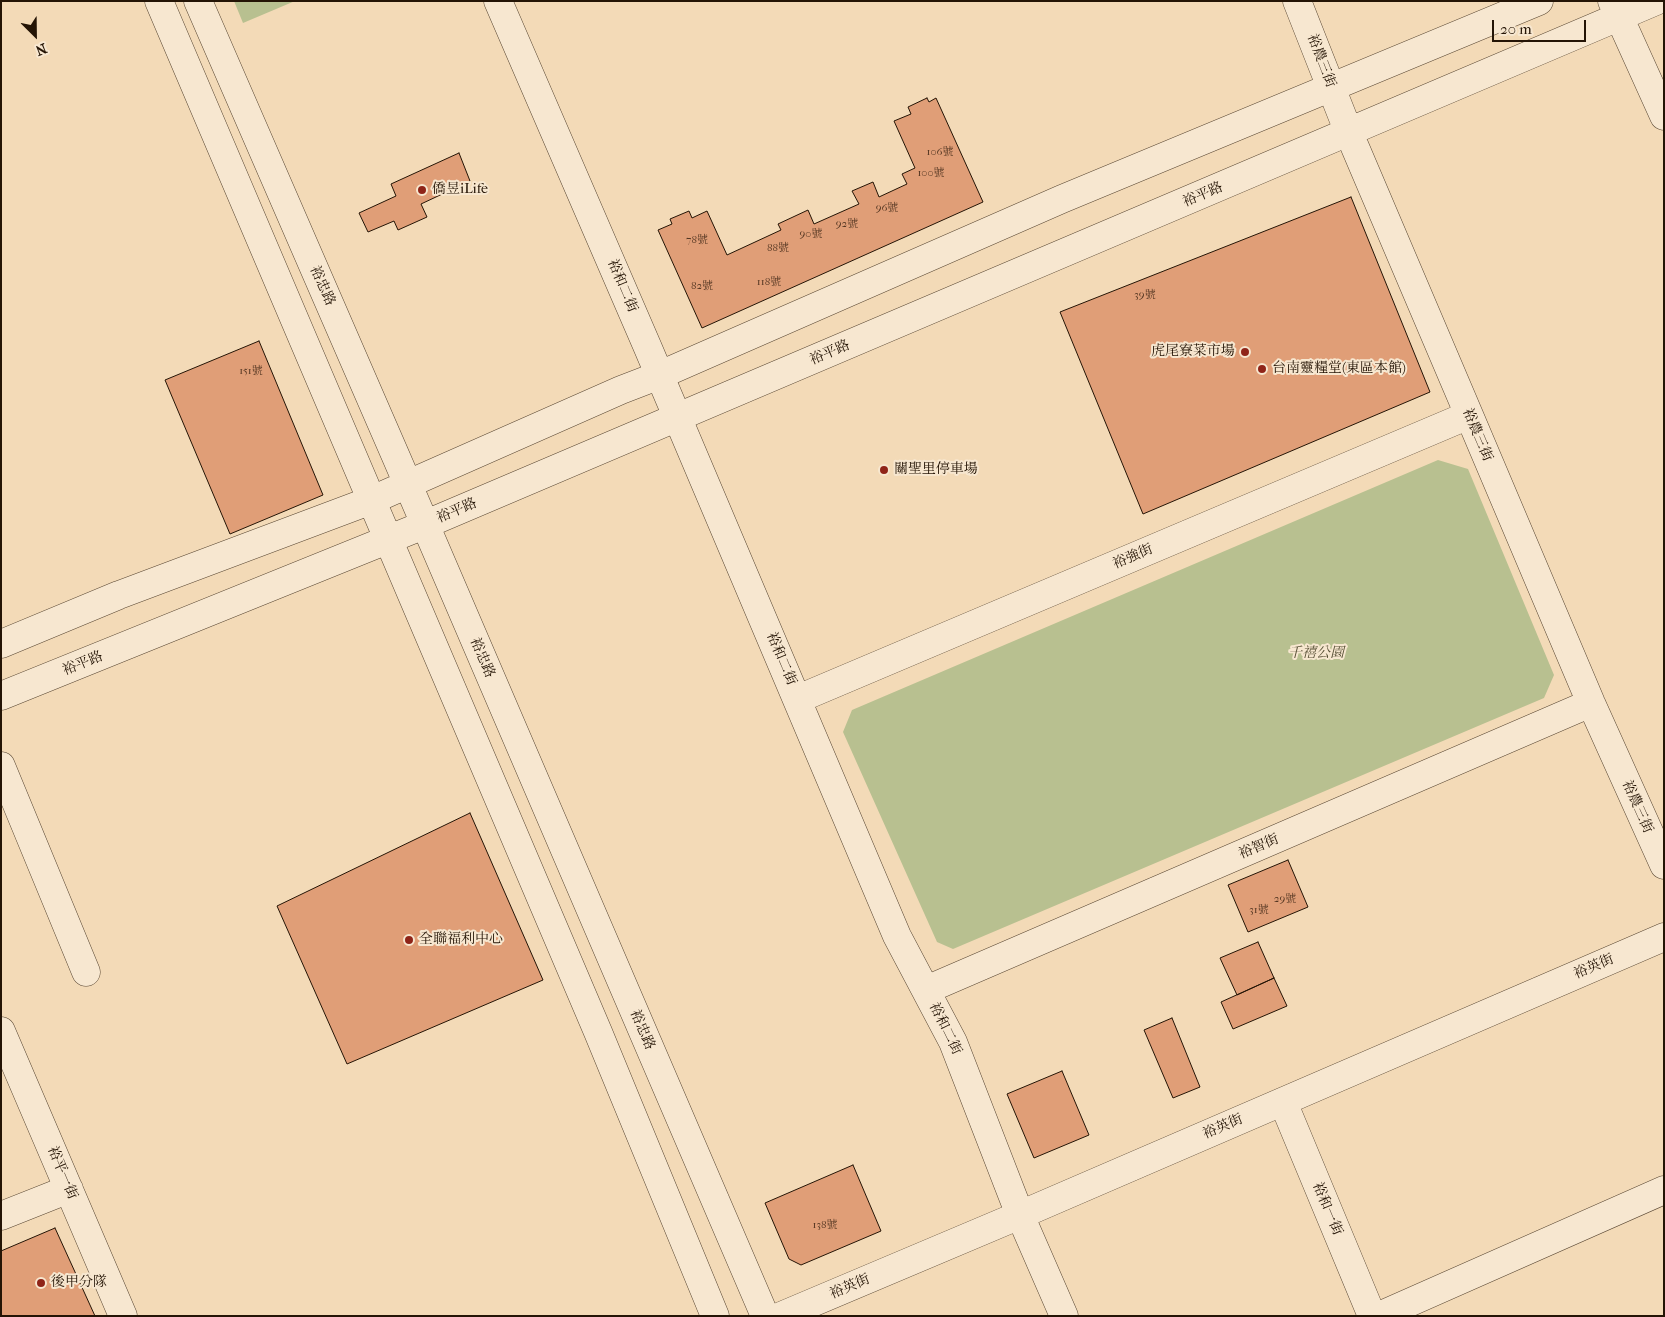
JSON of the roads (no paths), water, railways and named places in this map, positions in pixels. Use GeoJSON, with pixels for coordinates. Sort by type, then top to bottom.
{"type":"FeatureCollection","features":[{"type":"Feature","properties":{"kind":"street"},"geometry":{"type":"LineString","coordinates":[[159,1],[598,1032],[715,1316]]}},
{"type":"Feature","properties":{"kind":"street","name":"裕忠路"},"geometry":{"type":"LineString","coordinates":[[198,1],[765,1316]]}},
{"type":"Feature","properties":{"kind":"street","name":"裕和二街"},"geometry":{"type":"LineString","coordinates":[[498,1],[678,417],[897,936],[953,1042],[1020,1215],[1064,1316]]}},
{"type":"Feature","properties":{"kind":"street","name":"裕農三街"},"geometry":{"type":"LineString","coordinates":[[1297,1],[1349,133],[1591,703],[1664,866]]}},
{"type":"Feature","properties":{"kind":"street"},"geometry":{"type":"LineString","coordinates":[[1,644],[119,594],[408,485],[621,390],[660,375],[1062,199],[1539,1]]}},
{"type":"Feature","properties":{"kind":"street","name":"裕平路"},"geometry":{"type":"LineString","coordinates":[[1,696],[424,525],[1349,133],[1616,10],[1656,1]]}},
{"type":"Feature","properties":{"kind":"street"},"geometry":{"type":"LineString","coordinates":[[1616,10],[1664,116]]}},
{"type":"Feature","properties":{"kind":"street","name":"裕強街"},"geometry":{"type":"LineString","coordinates":[[798,699],[1469,415]]}},
{"type":"Feature","properties":{"kind":"street","name":"裕智街"},"geometry":{"type":"LineString","coordinates":[[926,990],[1591,703]]}},
{"type":"Feature","properties":{"kind":"street"},"geometry":{"type":"LineString","coordinates":[[1,766],[86,972]]}},
{"type":"Feature","properties":{"kind":"street","name":"裕英街"},"geometry":{"type":"LineString","coordinates":[[781,1316],[1664,937]]}},
{"type":"Feature","properties":{"kind":"street","name":"裕平一街"},"geometry":{"type":"LineString","coordinates":[[1,1031],[123,1316]]}},
{"type":"Feature","properties":{"kind":"street","name":"裕和一街"},"geometry":{"type":"LineString","coordinates":[[1283,1102],[1372,1316]]}},
{"type":"Feature","properties":{"kind":"street"},"geometry":{"type":"LineString","coordinates":[[1,1216],[69,1189]]}},
{"type":"Feature","properties":{"kind":"street"},"geometry":{"type":"LineString","coordinates":[[1379,1316],[1664,1190]]}},
{"type":"Feature","properties":{"kind":"place","name":"僑昱iLife"},"geometry":{"type":"Point","coordinates":[422,190]}},
{"type":"Feature","properties":{"kind":"place","name":"虎尾寮菜市場"},"geometry":{"type":"Point","coordinates":[1245,352]}},
{"type":"Feature","properties":{"kind":"place","name":"台南靈糧堂(東區本館)"},"geometry":{"type":"Point","coordinates":[1262,369]}},
{"type":"Feature","properties":{"kind":"place","name":"關聖里停車場"},"geometry":{"type":"Point","coordinates":[884,470]}},
{"type":"Feature","properties":{"kind":"place","name":"全聯福利中心"},"geometry":{"type":"Point","coordinates":[409,940]}},
{"type":"Feature","properties":{"kind":"place","name":"後甲分隊"},"geometry":{"type":"Point","coordinates":[41,1283]}},
{"type":"Feature","properties":{"kind":"park label","name":"千禧公園"},"geometry":{"type":"Point","coordinates":[1316,654]}}]}
